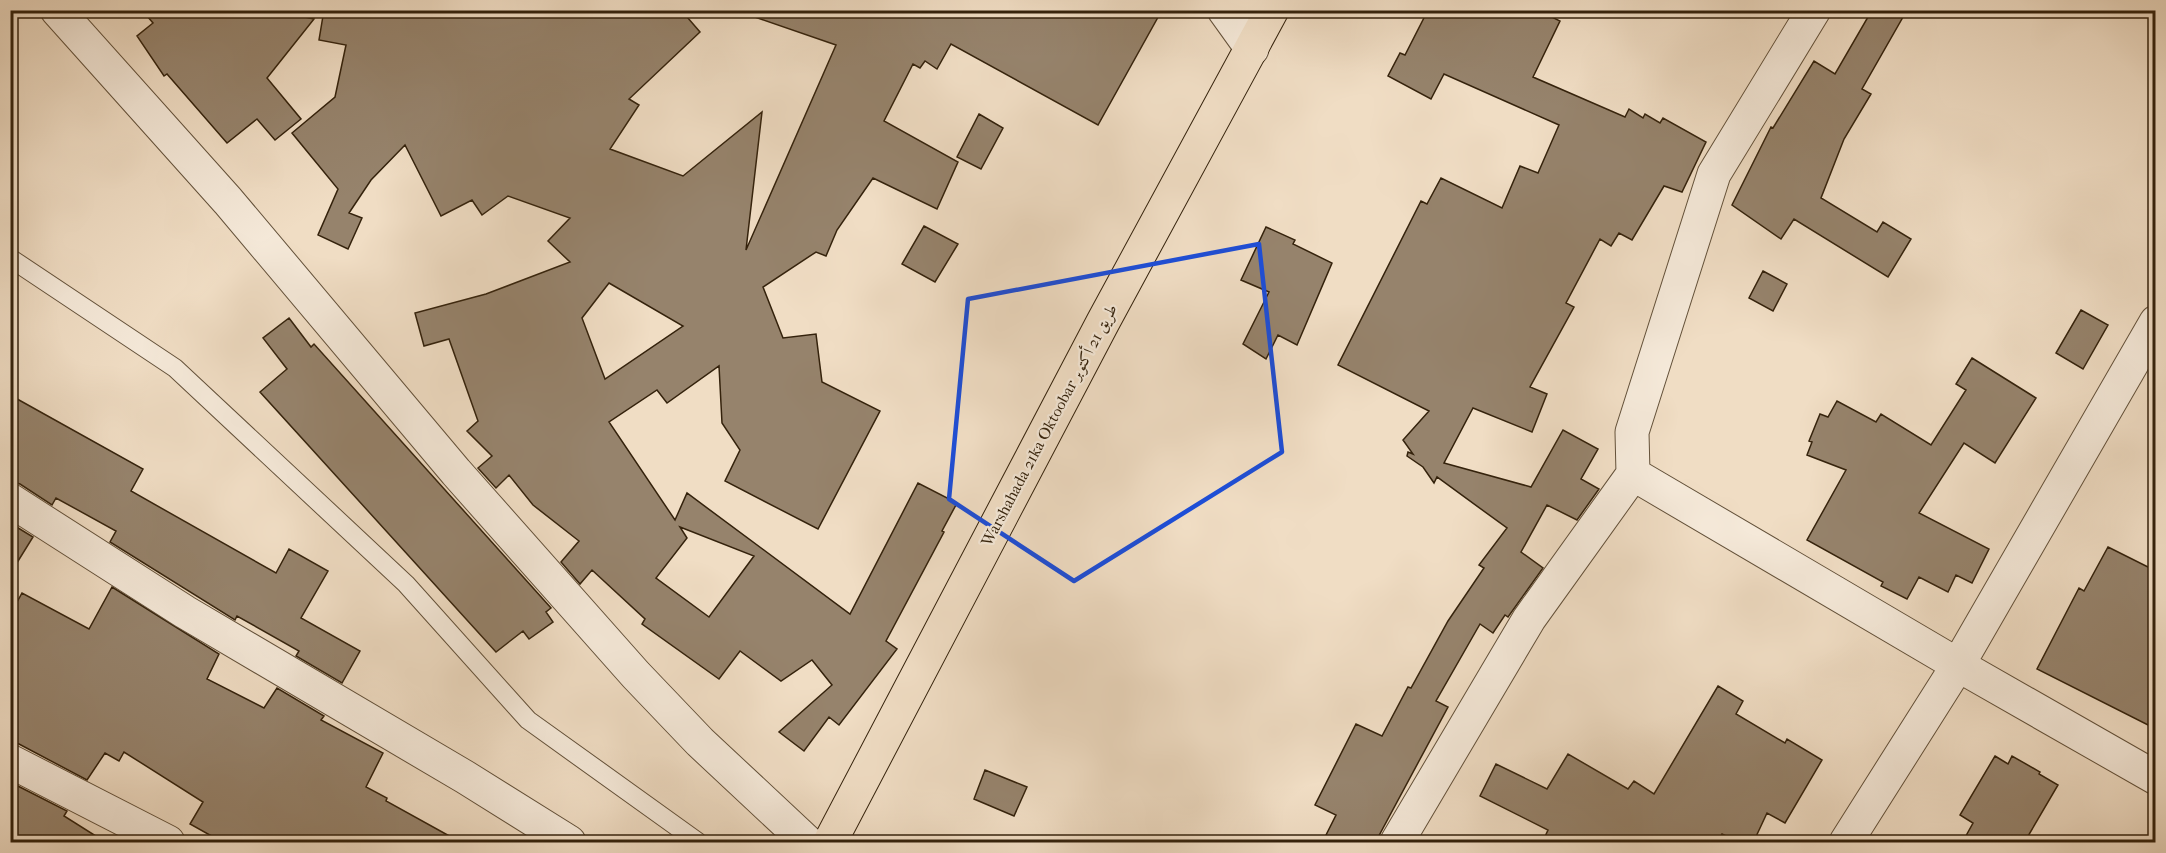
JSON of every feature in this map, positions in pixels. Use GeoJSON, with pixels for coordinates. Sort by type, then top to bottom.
{"type":"FeatureCollection","features":[{"type":"Feature","properties":{"kind":"main road","name":"Warshahada 21ka Oktoobar طريق 21 أكتوبر"},"geometry":{"type":"LineString","coordinates":[[830,843],[1103,322],[1272,10]]}},
{"type":"Feature","properties":{"kind":"street"},"geometry":{"type":"LineString","coordinates":[[57,10],[228,201],[456,472],[636,675],[700,742],[807,843]]}},
{"type":"Feature","properties":{"kind":"street"},"geometry":{"type":"LineString","coordinates":[[1224,10],[1252,49]]}},
{"type":"Feature","properties":{"kind":"street"},"geometry":{"type":"LineString","coordinates":[[1397,843],[1529,619],[1633,474],[1632,432],[1714,174],[1814,10]]}},
{"type":"Feature","properties":{"kind":"street"},"geometry":{"type":"LineString","coordinates":[[1846,843],[1958,665],[2156,322]]}},
{"type":"Feature","properties":{"kind":"street"},"geometry":{"type":"LineString","coordinates":[[1633,474],[1958,665],[2156,778]]}},
{"type":"Feature","properties":{"kind":"street"},"geometry":{"type":"LineString","coordinates":[[10,500],[185,612],[465,777],[569,843]]}},
{"type":"Feature","properties":{"kind":"street"},"geometry":{"type":"LineString","coordinates":[[10,761],[168,843]]}},
{"type":"Feature","properties":{"kind":"lane"},"geometry":{"type":"LineString","coordinates":[[10,258],[175,368],[406,584],[528,720],[698,843]]}},
{"type":"Feature","properties":{"kind":"highlighted area"},"geometry":{"type":"Polygon","coordinates":[[[1259,244],[1282,452],[1074,581],[949,499],[968,299],[1259,244]]]}},
{"type":"Feature","properties":{"kind":"building"},"geometry":{"type":"Polygon","coordinates":[[[142,10],[273,10],[314,19],[267,78],[301,119],[275,140],[257,119],[227,143],[167,74],[164,76],[137,36],[153,23],[142,10]]]}},
{"type":"Feature","properties":{"kind":"building"},"geometry":{"type":"Polygon","coordinates":[[[324,10],[681,10],[700,32],[629,99],[639,105],[610,149],[683,176],[762,112],[746,250],[836,45],[749,15],[750,10],[1162,10],[1098,125],[951,44],[937,69],[925,61],[920,68],[913,64],[884,121],[958,162],[937,209],[873,178],[837,230],[826,256],[816,252],[763,287],[783,338],[816,334],[822,382],[880,411],[818,529],[725,481],[740,450],[722,423],[719,366],[667,403],[657,390],[609,422],[675,520],[687,493],[850,614],[918,483],[957,503],[886,641],[897,649],[839,725],[829,717],[804,751],[779,732],[832,685],[812,660],[781,681],[740,651],[719,679],[642,624],[645,619],[592,570],[580,584],[561,562],[579,541],[533,505],[509,475],[496,488],[478,468],[492,456],[467,431],[478,421],[449,339],[424,346],[415,313],[486,294],[570,262],[548,241],[570,218],[508,196],[482,215],[472,200],[441,216],[405,145],[371,180],[349,213],[362,218],[348,249],[318,235],[338,189],[292,133],[335,97],[346,45],[319,40],[324,10]],[[609,283],[582,318],[605,379],[683,326],[609,283]],[[680,527],[687,538],[656,578],[709,617],[754,556],[680,527]]]}},
{"type":"Feature","properties":{"kind":"building"},"geometry":{"type":"Polygon","coordinates":[[[1428,10],[1538,10],[1560,21],[1533,77],[1625,117],[1629,109],[1643,118],[1645,114],[1660,123],[1663,118],[1706,142],[1682,192],[1664,186],[1632,240],[1619,233],[1611,246],[1600,239],[1566,303],[1574,307],[1530,387],[1547,394],[1532,432],[1473,408],[1444,463],[1531,487],[1563,430],[1598,449],[1581,479],[1599,489],[1577,520],[1547,505],[1521,552],[1543,568],[1508,617],[1505,615],[1493,633],[1480,624],[1436,701],[1448,707],[1375,843],[1322,843],[1336,815],[1315,805],[1356,724],[1382,736],[1408,687],[1411,688],[1448,621],[1484,568],[1479,565],[1507,528],[1437,477],[1434,483],[1423,467],[1407,456],[1408,452],[1413,454],[1403,440],[1429,411],[1338,365],[1421,201],[1427,204],[1441,178],[1502,208],[1520,166],[1538,173],[1559,125],[1444,74],[1431,99],[1388,76],[1400,53],[1405,55],[1428,10]]]}},
{"type":"Feature","properties":{"kind":"building"},"geometry":{"type":"Polygon","coordinates":[[[1872,10],[1907,10],[1862,89],[1871,94],[1844,139],[1821,198],[1877,232],[1883,222],[1911,239],[1888,277],[1794,219],[1781,239],[1732,205],[1771,127],[1773,128],[1814,61],[1835,74],[1872,10]]]}},
{"type":"Feature","properties":{"kind":"building"},"geometry":{"type":"Polygon","coordinates":[[[979,114],[1003,128],[981,169],[957,157],[979,114]]]}},
{"type":"Feature","properties":{"kind":"building"},"geometry":{"type":"Polygon","coordinates":[[[924,226],[958,244],[935,282],[902,264],[924,226]]]}},
{"type":"Feature","properties":{"kind":"building"},"geometry":{"type":"Polygon","coordinates":[[[1266,227],[1295,240],[1293,244],[1332,263],[1297,345],[1278,335],[1266,359],[1243,344],[1269,292],[1241,280],[1266,227]]]}},
{"type":"Feature","properties":{"kind":"building"},"geometry":{"type":"Polygon","coordinates":[[[1763,271],[1787,284],[1773,311],[1749,298],[1763,271]]]}},
{"type":"Feature","properties":{"kind":"building"},"geometry":{"type":"Polygon","coordinates":[[[2081,310],[2108,325],[2083,369],[2056,353],[2081,310]]]}},
{"type":"Feature","properties":{"kind":"building"},"geometry":{"type":"Polygon","coordinates":[[[289,318],[311,347],[314,344],[551,608],[546,612],[553,622],[529,639],[523,631],[496,652],[260,392],[287,369],[263,338],[289,318]]]}},
{"type":"Feature","properties":{"kind":"building"},"geometry":{"type":"Polygon","coordinates":[[[1972,358],[2036,398],[1995,463],[1964,443],[1919,513],[1989,549],[1972,583],[1956,575],[1948,592],[1919,577],[1907,599],[1881,586],[1883,582],[1807,540],[1846,470],[1807,455],[1812,442],[1809,441],[1820,414],[1828,417],[1837,401],[1876,422],[1881,414],[1931,445],[1966,390],[1956,384],[1972,358]]]}},
{"type":"Feature","properties":{"kind":"building"},"geometry":{"type":"Polygon","coordinates":[[[10,395],[143,469],[131,491],[276,573],[289,549],[328,571],[301,618],[360,651],[342,683],[296,656],[299,651],[237,616],[235,620],[110,542],[116,531],[56,498],[52,505],[20,484],[10,481],[10,395]]]}},
{"type":"Feature","properties":{"kind":"building"},"geometry":{"type":"Polygon","coordinates":[[[10,523],[33,537],[10,574],[10,523]]]}},
{"type":"Feature","properties":{"kind":"building"},"geometry":{"type":"Polygon","coordinates":[[[2108,547],[2156,571],[2156,729],[2037,669],[2079,588],[2084,591],[2108,547]]]}},
{"type":"Feature","properties":{"kind":"building"},"geometry":{"type":"Polygon","coordinates":[[[112,587],[219,654],[207,679],[264,708],[277,688],[324,716],[321,720],[383,753],[366,787],[387,798],[386,801],[462,843],[224,843],[190,824],[203,802],[124,752],[119,761],[105,753],[87,780],[19,744],[10,742],[10,615],[22,593],[89,629],[112,587]]]}},
{"type":"Feature","properties":{"kind":"building"},"geometry":{"type":"Polygon","coordinates":[[[1718,686],[1743,701],[1736,714],[1785,743],[1787,739],[1822,760],[1785,823],[1767,813],[1753,843],[1741,843],[1722,834],[1717,843],[1542,843],[1548,830],[1480,796],[1496,764],[1547,789],[1568,754],[1628,789],[1634,781],[1654,794],[1718,686]]]}},
{"type":"Feature","properties":{"kind":"building"},"geometry":{"type":"Polygon","coordinates":[[[1995,756],[2008,764],[2012,756],[2058,785],[2024,843],[1962,843],[1973,823],[1960,815],[1995,756]]]}},
{"type":"Feature","properties":{"kind":"building"},"geometry":{"type":"Polygon","coordinates":[[[985,770],[1027,787],[1014,816],[974,799],[985,770]]]}},
{"type":"Feature","properties":{"kind":"building"},"geometry":{"type":"Polygon","coordinates":[[[10,782],[67,811],[64,816],[107,843],[10,843],[10,782]]]}}]}
